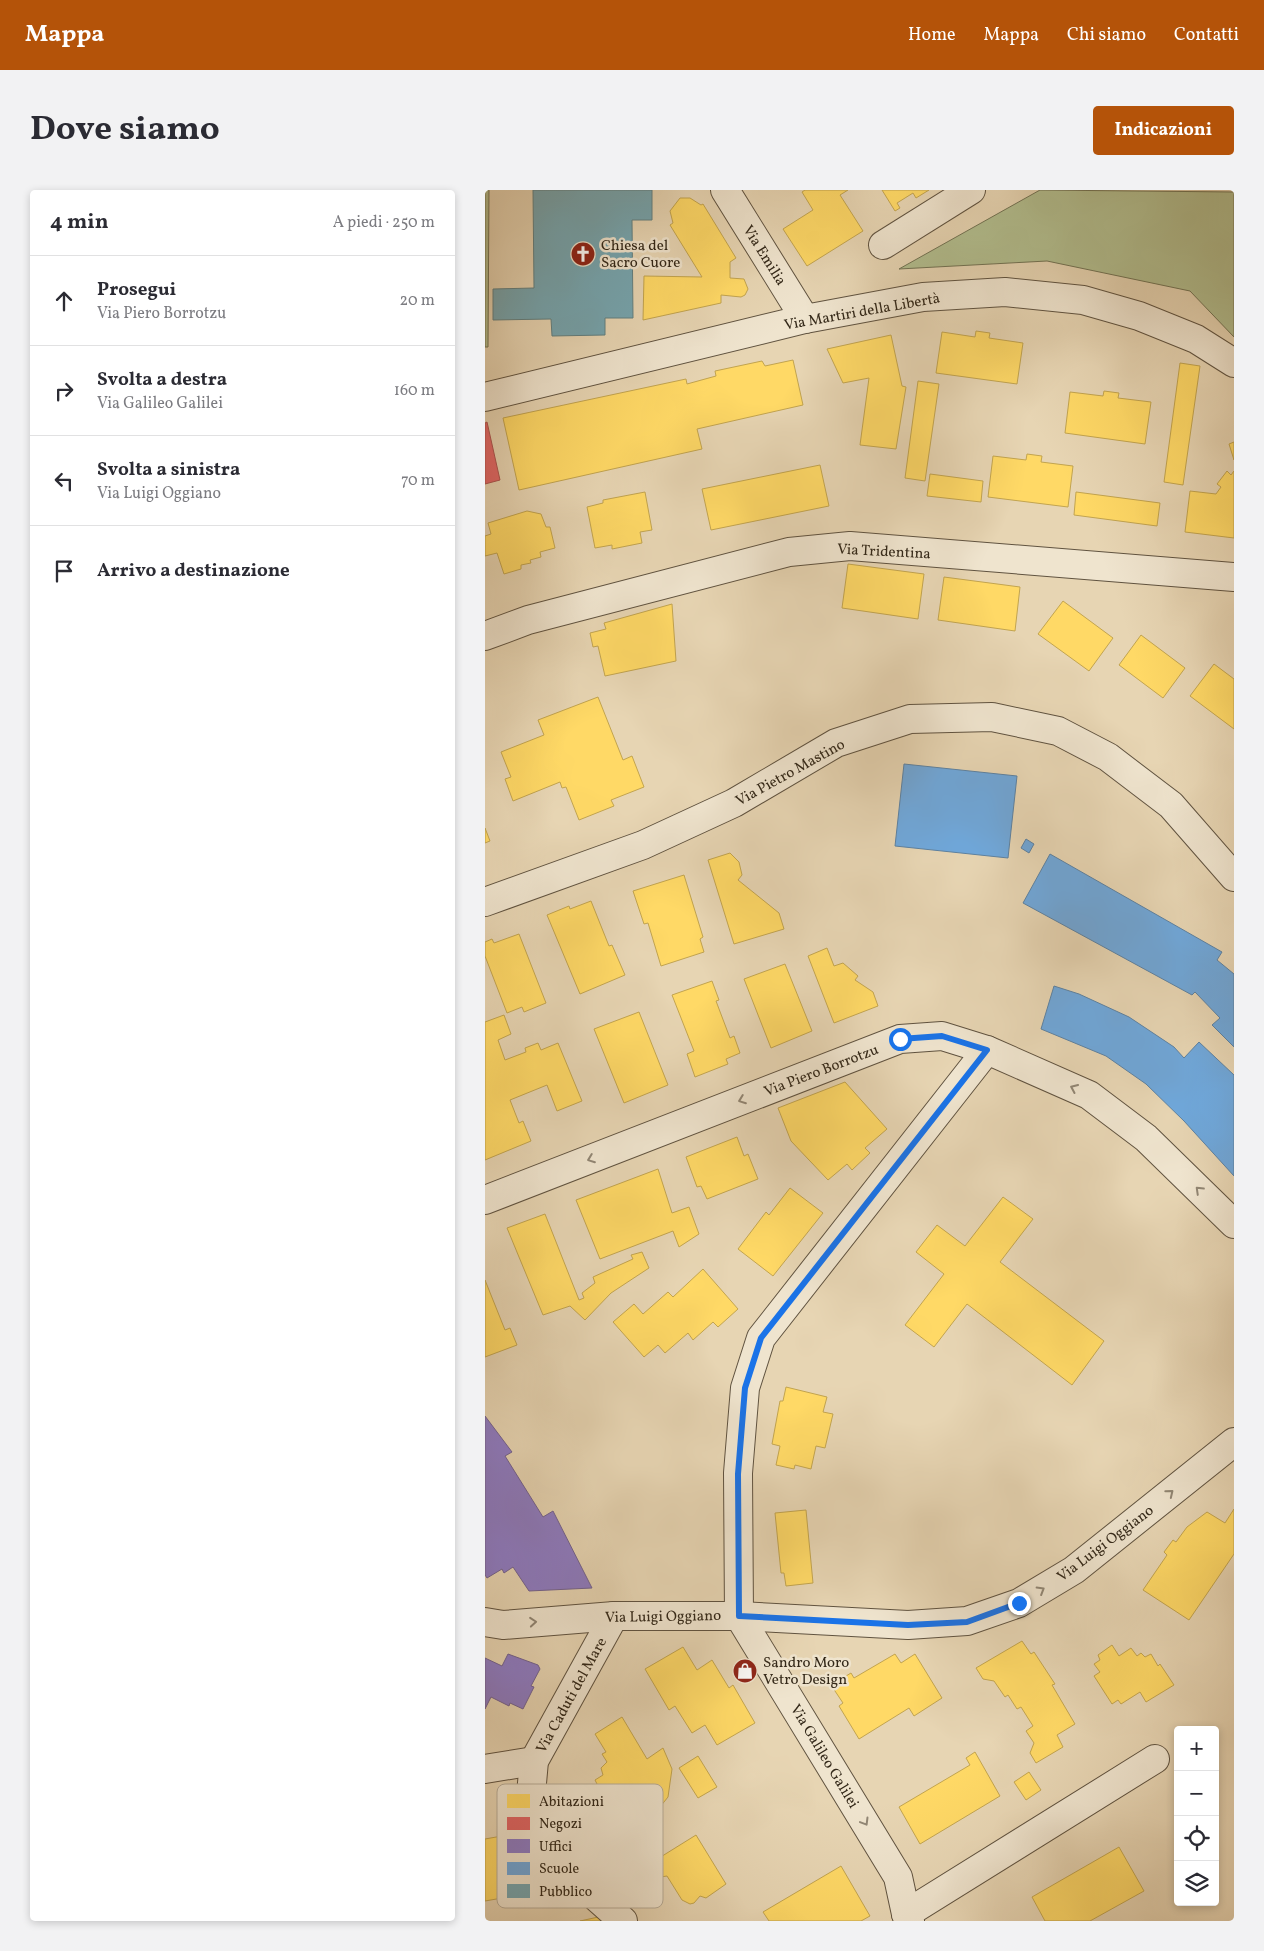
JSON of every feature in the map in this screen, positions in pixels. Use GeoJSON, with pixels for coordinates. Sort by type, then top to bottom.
{"type":"FeatureCollection","features":[{"type":"Feature","properties":{"kind":"street","name":"Via Emilia"},"geometry":{"type":"LineString","coordinates":[[725,190],[805,319]]}},
{"type":"Feature","properties":{"kind":"street"},"geometry":{"type":"LineString","coordinates":[[883,245],[971,190]]}},
{"type":"Feature","properties":{"kind":"street","name":"Via Martiri della Libertà"},"geometry":{"type":"LineString","coordinates":[[485,397],[805,319],[923,297],[1005,292],[1083,300],[1139,316],[1196,339],[1234,363]]}},
{"type":"Feature","properties":{"kind":"street","name":"Via Tridentina"},"geometry":{"type":"LineString","coordinates":[[485,636],[528,620],[789,552],[851,546],[1234,577]]}},
{"type":"Feature","properties":{"kind":"street","name":"Via Pietro Mastino"},"geometry":{"type":"LineString","coordinates":[[485,902],[643,845],[734,803],[836,743],[910,719],[992,717],[1057,731],[1108,757],[1171,805],[1234,877]]}},
{"type":"Feature","properties":{"kind":"street","name":"Via Piero Borrotzu"},"geometry":{"type":"LineString","coordinates":[[485,1200],[900,1039],[942,1036],[987,1050],[1089,1095],[1145,1138],[1234,1224]]}},
{"type":"Feature","properties":{"kind":"street"},"geometry":{"type":"LineString","coordinates":[[739,1616],[739,1464],[745,1388],[761,1338],[987,1050]]}},
{"type":"Feature","properties":{"kind":"street","name":"Via Luigi Oggiano"},"geometry":{"type":"LineString","coordinates":[[485,1622],[503,1625],[614,1616],[739,1616],[908,1625],[967,1622],[1019,1603],[1074,1570],[1234,1442]]}},
{"type":"Feature","properties":{"kind":"street","name":"Via Caduti del Mare"},"geometry":{"type":"LineString","coordinates":[[532,1784],[534,1761],[614,1616]]}},
{"type":"Feature","properties":{"kind":"street","name":"Via Galileo Galilei"},"geometry":{"type":"LineString","coordinates":[[739,1616],[898,1877],[908,1918],[1155,1759]]}},
{"type":"Feature","properties":{"kind":"street"},"geometry":{"type":"LineString","coordinates":[[485,1769],[534,1761]]}},
{"type":"Feature","properties":{"kind":"street","name":"Via Caduti del Mare"},"geometry":{"type":"LineString","coordinates":[[608,1908],[623,1921]]}},
{"type":"Feature","properties":{"kind":"green space"},"geometry":{"type":"Polygon","coordinates":[[[485,190],[489,190],[488,347],[485,347],[485,190]]]}},
{"type":"Feature","properties":{"kind":"green space"},"geometry":{"type":"Polygon","coordinates":[[[1040,190],[1234,192],[1234,337],[1190,291],[1047,261],[899,269],[1040,190]]]}},
{"type":"Feature","properties":{"kind":"building: Abitazioni"},"geometry":{"type":"Polygon","coordinates":[[[805,190],[848,190],[840,195],[863,231],[807,266],[783,229],[813,210],[802,192],[805,190]]]}},
{"type":"Feature","properties":{"kind":"building: Abitazioni"},"geometry":{"type":"Polygon","coordinates":[[[882,190],[929,190],[916,198],[913,193],[897,203],[900,208],[895,211],[882,190]]]}},
{"type":"Feature","properties":{"kind":"building: Abitazioni"},"geometry":{"type":"Polygon","coordinates":[[[680,198],[690,198],[701,205],[703,204],[736,258],[730,262],[730,278],[744,279],[748,289],[745,295],[741,297],[721,295],[721,303],[643,320],[644,276],[702,277],[670,225],[673,223],[670,211],[680,198]]]}},
{"type":"Feature","properties":{"kind":"building: Abitazioni"},"geometry":{"type":"Polygon","coordinates":[[[976,331],[990,333],[989,338],[1023,343],[1017,384],[936,373],[942,332],[975,337],[976,331]]]}},
{"type":"Feature","properties":{"kind":"building: Abitazioni"},"geometry":{"type":"Polygon","coordinates":[[[891,335],[902,386],[906,387],[896,449],[860,445],[869,378],[843,383],[827,349],[891,335]]]}},
{"type":"Feature","properties":{"kind":"building: Abitazioni"},"geometry":{"type":"Polygon","coordinates":[[[793,360],[803,405],[697,429],[702,449],[519,490],[503,418],[686,379],[687,384],[716,376],[715,371],[762,361],[765,366],[793,360]]]}},
{"type":"Feature","properties":{"kind":"building: Abitazioni"},"geometry":{"type":"Polygon","coordinates":[[[1180,363],[1200,366],[1183,485],[1164,482],[1180,363]]]}},
{"type":"Feature","properties":{"kind":"building: Abitazioni"},"geometry":{"type":"Polygon","coordinates":[[[918,381],[939,384],[925,481],[905,478],[918,381]]]}},
{"type":"Feature","properties":{"kind":"building: Abitazioni"},"geometry":{"type":"Polygon","coordinates":[[[1104,391],[1119,393],[1118,398],[1151,402],[1145,444],[1065,433],[1070,392],[1103,396],[1104,391]]]}},
{"type":"Feature","properties":{"kind":"building: Abitazioni"},"geometry":{"type":"Polygon","coordinates":[[[1234,442],[1234,460],[1229,444],[1234,442]]]}},
{"type":"Feature","properties":{"kind":"building: Abitazioni"},"geometry":{"type":"Polygon","coordinates":[[[1027,454],[1042,456],[1041,462],[1073,466],[1068,507],[988,497],[993,456],[1026,460],[1027,454]]]}},
{"type":"Feature","properties":{"kind":"building: Abitazioni"},"geometry":{"type":"Polygon","coordinates":[[[820,465],[829,506],[711,530],[702,489],[820,465]]]}},
{"type":"Feature","properties":{"kind":"building: Abitazioni"},"geometry":{"type":"Polygon","coordinates":[[[1227,471],[1231,475],[1234,471],[1234,538],[1185,532],[1190,491],[1216,494],[1221,487],[1217,484],[1227,471]]]}},
{"type":"Feature","properties":{"kind":"building: Abitazioni"},"geometry":{"type":"Polygon","coordinates":[[[930,474],[983,481],[981,502],[927,496],[930,474]]]}},
{"type":"Feature","properties":{"kind":"building: Abitazioni"},"geometry":{"type":"Polygon","coordinates":[[[645,492],[652,530],[640,532],[642,543],[612,549],[612,545],[595,548],[587,507],[603,503],[603,500],[645,492]]]}},
{"type":"Feature","properties":{"kind":"building: Abitazioni"},"geometry":{"type":"Polygon","coordinates":[[[1076,492],[1160,503],[1157,526],[1074,515],[1076,492]]]}},
{"type":"Feature","properties":{"kind":"building: Abitazioni"},"geometry":{"type":"Polygon","coordinates":[[[527,511],[541,514],[546,527],[550,527],[555,548],[540,552],[541,557],[530,560],[531,563],[521,565],[521,569],[504,574],[497,553],[485,556],[485,536],[491,534],[488,523],[527,511]]]}},
{"type":"Feature","properties":{"kind":"building: Abitazioni"},"geometry":{"type":"Polygon","coordinates":[[[848,564],[924,574],[918,619],[842,608],[848,564]]]}},
{"type":"Feature","properties":{"kind":"building: Abitazioni"},"geometry":{"type":"Polygon","coordinates":[[[944,577],[1020,587],[1015,631],[938,620],[944,577]]]}},
{"type":"Feature","properties":{"kind":"building: Abitazioni"},"geometry":{"type":"Polygon","coordinates":[[[1063,601],[1113,638],[1089,671],[1038,634],[1063,601]]]}},
{"type":"Feature","properties":{"kind":"building: Abitazioni"},"geometry":{"type":"Polygon","coordinates":[[[672,604],[676,661],[605,676],[598,646],[593,647],[590,633],[606,629],[604,623],[672,604]]]}},
{"type":"Feature","properties":{"kind":"building: Abitazioni"},"geometry":{"type":"Polygon","coordinates":[[[1141,635],[1185,668],[1163,698],[1119,665],[1141,635]]]}},
{"type":"Feature","properties":{"kind":"building: Abitazioni"},"geometry":{"type":"Polygon","coordinates":[[[1214,664],[1234,679],[1234,729],[1190,696],[1214,664]]]}},
{"type":"Feature","properties":{"kind":"building: Abitazioni"},"geometry":{"type":"Polygon","coordinates":[[[598,697],[623,760],[632,756],[644,787],[611,800],[614,806],[579,820],[566,787],[562,788],[560,782],[513,801],[505,779],[511,777],[501,752],[544,735],[538,720],[598,697]]]}},
{"type":"Feature","properties":{"kind":"building: Abitazioni"},"geometry":{"type":"Polygon","coordinates":[[[485,828],[490,841],[485,843],[485,828]]]}},
{"type":"Feature","properties":{"kind":"building: Abitazioni"},"geometry":{"type":"Polygon","coordinates":[[[730,853],[739,862],[742,875],[738,880],[779,913],[784,929],[734,944],[708,860],[730,853]]]}},
{"type":"Feature","properties":{"kind":"building: Abitazioni"},"geometry":{"type":"Polygon","coordinates":[[[684,875],[703,937],[700,939],[704,952],[661,966],[648,923],[644,924],[633,891],[684,875]]]}},
{"type":"Feature","properties":{"kind":"building: Abitazioni"},"geometry":{"type":"Polygon","coordinates":[[[591,901],[609,946],[612,945],[625,975],[580,994],[547,915],[569,906],[570,909],[591,901]]]}},
{"type":"Feature","properties":{"kind":"building: Abitazioni"},"geometry":{"type":"Polygon","coordinates":[[[519,934],[546,1003],[524,1012],[522,1007],[507,1013],[485,956],[485,942],[492,939],[494,943],[519,934]]]}},
{"type":"Feature","properties":{"kind":"building: Abitazioni"},"geometry":{"type":"Polygon","coordinates":[[[827,948],[834,966],[843,963],[858,976],[855,980],[873,992],[878,1006],[834,1023],[808,956],[827,948]]]}},
{"type":"Feature","properties":{"kind":"building: Abitazioni"},"geometry":{"type":"Polygon","coordinates":[[[785,964],[812,1031],[771,1048],[744,979],[785,964]]]}},
{"type":"Feature","properties":{"kind":"building: Abitazioni"},"geometry":{"type":"Polygon","coordinates":[[[712,981],[719,1000],[716,1001],[730,1038],[734,1036],[740,1053],[726,1059],[728,1064],[695,1077],[687,1054],[694,1051],[672,995],[712,981]]]}},
{"type":"Feature","properties":{"kind":"building: Abitazioni"},"geometry":{"type":"Polygon","coordinates":[[[639,1012],[668,1085],[624,1103],[594,1029],[639,1012]]]}},
{"type":"Feature","properties":{"kind":"building: Abitazioni"},"geometry":{"type":"Polygon","coordinates":[[[504,1015],[511,1034],[498,1040],[505,1060],[526,1052],[525,1048],[538,1043],[541,1050],[558,1043],[582,1101],[557,1111],[547,1085],[510,1100],[519,1123],[523,1121],[531,1141],[485,1160],[485,1022],[504,1015]]]}},
{"type":"Feature","properties":{"kind":"building: Abitazioni"},"geometry":{"type":"Polygon","coordinates":[[[845,1082],[887,1129],[865,1148],[870,1153],[852,1170],[847,1164],[828,1180],[791,1141],[778,1108],[845,1082]]]}},
{"type":"Feature","properties":{"kind":"building: Abitazioni"},"geometry":{"type":"Polygon","coordinates":[[[737,1137],[744,1156],[748,1154],[758,1179],[707,1199],[701,1186],[697,1187],[686,1157],[737,1137]]]}},
{"type":"Feature","properties":{"kind":"building: Abitazioni"},"geometry":{"type":"Polygon","coordinates":[[[658,1169],[672,1213],[689,1207],[699,1234],[679,1247],[673,1231],[600,1259],[576,1200],[658,1169]]]}},
{"type":"Feature","properties":{"kind":"building: Abitazioni"},"geometry":{"type":"Polygon","coordinates":[[[790,1188],[823,1213],[773,1276],[738,1249],[766,1212],[769,1215],[790,1188]]]}},
{"type":"Feature","properties":{"kind":"building: Abitazioni"},"geometry":{"type":"Polygon","coordinates":[[[1003,1197],[1033,1219],[1000,1262],[1104,1341],[1072,1385],[967,1304],[934,1347],[905,1325],[944,1274],[916,1252],[937,1225],[965,1246],[1003,1197]]]}},
{"type":"Feature","properties":{"kind":"building: Abitazioni"},"geometry":{"type":"Polygon","coordinates":[[[545,1214],[579,1300],[584,1298],[582,1293],[595,1283],[593,1277],[633,1259],[631,1255],[642,1252],[649,1268],[611,1293],[585,1320],[570,1306],[543,1315],[507,1228],[545,1214]]]}},
{"type":"Feature","properties":{"kind":"building: Abitazioni"},"geometry":{"type":"Polygon","coordinates":[[[703,1269],[738,1309],[718,1327],[713,1322],[693,1340],[688,1333],[665,1353],[658,1345],[644,1357],[613,1322],[634,1304],[643,1314],[668,1292],[673,1297],[703,1269]]]}},
{"type":"Feature","properties":{"kind":"building: Abitazioni"},"geometry":{"type":"Polygon","coordinates":[[[485,1280],[505,1330],[510,1328],[517,1345],[485,1357],[485,1280]]]}},
{"type":"Feature","properties":{"kind":"building: Abitazioni"},"geometry":{"type":"Polygon","coordinates":[[[786,1387],[827,1397],[823,1412],[833,1414],[825,1448],[816,1446],[811,1469],[795,1465],[794,1469],[776,1465],[780,1446],[772,1444],[780,1401],[783,1401],[786,1387]]]}},
{"type":"Feature","properties":{"kind":"building: Abitazioni"},"geometry":{"type":"Polygon","coordinates":[[[1234,1509],[1234,1554],[1189,1620],[1143,1590],[1167,1555],[1164,1552],[1173,1540],[1176,1542],[1187,1527],[1207,1512],[1225,1523],[1234,1509]]]}},
{"type":"Feature","properties":{"kind":"building: Abitazioni"},"geometry":{"type":"Polygon","coordinates":[[[806,1510],[813,1583],[786,1586],[784,1573],[781,1573],[775,1513],[806,1510]]]}},
{"type":"Feature","properties":{"kind":"building: Abitazioni"},"geometry":{"type":"Polygon","coordinates":[[[1022,1641],[1031,1654],[1034,1652],[1055,1684],[1052,1685],[1075,1724],[1057,1735],[1063,1747],[1036,1763],[1030,1753],[1034,1743],[1026,1731],[1033,1726],[1021,1707],[1017,1709],[1008,1695],[1005,1697],[994,1681],[983,1679],[976,1668],[1022,1641]]]}},
{"type":"Feature","properties":{"kind":"building: Abitazioni"},"geometry":{"type":"Polygon","coordinates":[[[1112,1645],[1119,1656],[1131,1648],[1137,1656],[1141,1653],[1145,1657],[1151,1654],[1158,1666],[1160,1664],[1174,1685],[1146,1702],[1140,1692],[1121,1704],[1118,1700],[1112,1704],[1094,1676],[1100,1672],[1094,1664],[1100,1660],[1098,1655],[1112,1645]]]}},
{"type":"Feature","properties":{"kind":"building: Abitazioni"},"geometry":{"type":"Polygon","coordinates":[[[683,1647],[697,1670],[712,1660],[729,1688],[733,1685],[755,1723],[717,1745],[705,1725],[692,1733],[675,1706],[669,1710],[645,1669],[683,1647]]]}},
{"type":"Feature","properties":{"kind":"building: Abitazioni"},"geometry":{"type":"Polygon","coordinates":[[[895,1654],[901,1663],[915,1654],[942,1698],[914,1716],[909,1708],[859,1739],[839,1706],[843,1703],[831,1685],[851,1673],[854,1678],[895,1654]]]}},
{"type":"Feature","properties":{"kind":"building: Abitazioni"},"geometry":{"type":"Polygon","coordinates":[[[622,1717],[647,1759],[663,1748],[672,1769],[668,1797],[663,1803],[663,1784],[597,1784],[595,1780],[603,1775],[601,1768],[607,1762],[602,1754],[606,1752],[595,1734],[622,1717]]]}},
{"type":"Feature","properties":{"kind":"building: Abitazioni"},"geometry":{"type":"Polygon","coordinates":[[[975,1752],[1000,1796],[920,1844],[899,1807],[970,1765],[966,1758],[975,1752]]]}},
{"type":"Feature","properties":{"kind":"building: Abitazioni"},"geometry":{"type":"Polygon","coordinates":[[[698,1756],[717,1787],[698,1798],[679,1768],[698,1756]]]}},
{"type":"Feature","properties":{"kind":"building: Abitazioni"},"geometry":{"type":"Polygon","coordinates":[[[1029,1772],[1041,1790],[1026,1800],[1014,1782],[1029,1772]]]}},
{"type":"Feature","properties":{"kind":"building: Abitazioni"},"geometry":{"type":"Polygon","coordinates":[[[696,1835],[726,1884],[706,1898],[700,1896],[694,1903],[690,1904],[682,1900],[667,1876],[663,1877],[663,1856],[696,1835]]]}},
{"type":"Feature","properties":{"kind":"building: Abitazioni"},"geometry":{"type":"Polygon","coordinates":[[[497,1837],[497,1899],[485,1901],[485,1839],[497,1837]]]}},
{"type":"Feature","properties":{"kind":"building: Abitazioni"},"geometry":{"type":"Polygon","coordinates":[[[1119,1847],[1144,1891],[1090,1921],[1045,1921],[1032,1897],[1119,1847]]]}},
{"type":"Feature","properties":{"kind":"building: Abitazioni"},"geometry":{"type":"Polygon","coordinates":[[[841,1866],[870,1916],[861,1921],[769,1921],[763,1912],[841,1866]]]}},
{"type":"Feature","properties":{"kind":"building: Abitazioni"},"geometry":{"type":"Polygon","coordinates":[[[603,1916],[609,1921],[580,1921],[603,1916]]]}},
{"type":"Feature","properties":{"kind":"building: Negozi"},"geometry":{"type":"Polygon","coordinates":[[[487,422],[500,480],[485,484],[485,423],[487,422]]]}},
{"type":"Feature","properties":{"kind":"building: Uffici"},"geometry":{"type":"Polygon","coordinates":[[[485,1416],[512,1452],[505,1456],[543,1517],[553,1511],[592,1588],[529,1591],[513,1567],[504,1573],[502,1569],[487,1578],[485,1575],[485,1416]]]}},
{"type":"Feature","properties":{"kind":"building: Uffici"},"geometry":{"type":"Polygon","coordinates":[[[508,1654],[538,1665],[540,1669],[531,1686],[534,1687],[523,1709],[510,1703],[509,1706],[491,1697],[485,1709],[485,1658],[502,1666],[508,1654]]]}},
{"type":"Feature","properties":{"kind":"building: Scuole"},"geometry":{"type":"Polygon","coordinates":[[[904,764],[1017,776],[1008,858],[895,846],[904,764]]]}},
{"type":"Feature","properties":{"kind":"building: Scuole"},"geometry":{"type":"Polygon","coordinates":[[[1026,839],[1034,844],[1029,853],[1021,848],[1026,839]]]}},
{"type":"Feature","properties":{"kind":"building: Scuole"},"geometry":{"type":"Polygon","coordinates":[[[1050,854],[1222,952],[1217,960],[1234,974],[1234,1047],[1212,1025],[1220,1018],[1195,992],[1192,995],[1023,903],[1050,854]]]}},
{"type":"Feature","properties":{"kind":"building: Scuole"},"geometry":{"type":"Polygon","coordinates":[[[1054,986],[1079,994],[1129,1017],[1174,1047],[1184,1058],[1199,1042],[1234,1075],[1234,1176],[1184,1121],[1146,1084],[1106,1056],[1041,1029],[1054,986]]]}},
{"type":"Feature","properties":{"kind":"building: Pubblico","name":"Chiesa del Sacro Cuore"},"geometry":{"type":"Polygon","coordinates":[[[533,190],[652,190],[652,220],[632,220],[633,318],[605,318],[605,335],[552,336],[551,319],[493,320],[493,289],[534,288],[533,190]]]}},
{"type":"Feature","properties":{"kind":"place","name":"Chiesa del Sacro Cuore"},"geometry":{"type":"Point","coordinates":[583,254]}},
{"type":"Feature","properties":{"kind":"place","name":"Sandro Moro Vetro Design"},"geometry":{"type":"Point","coordinates":[745,1671]}},
{"type":"Feature","properties":{"kind":"route"},"geometry":{"type":"LineString","coordinates":[[900,1039],[942,1036],[987,1050],[761,1338],[745,1388],[738,1474],[739,1616],[908,1625],[967,1622],[1019,1603]]}}]}
